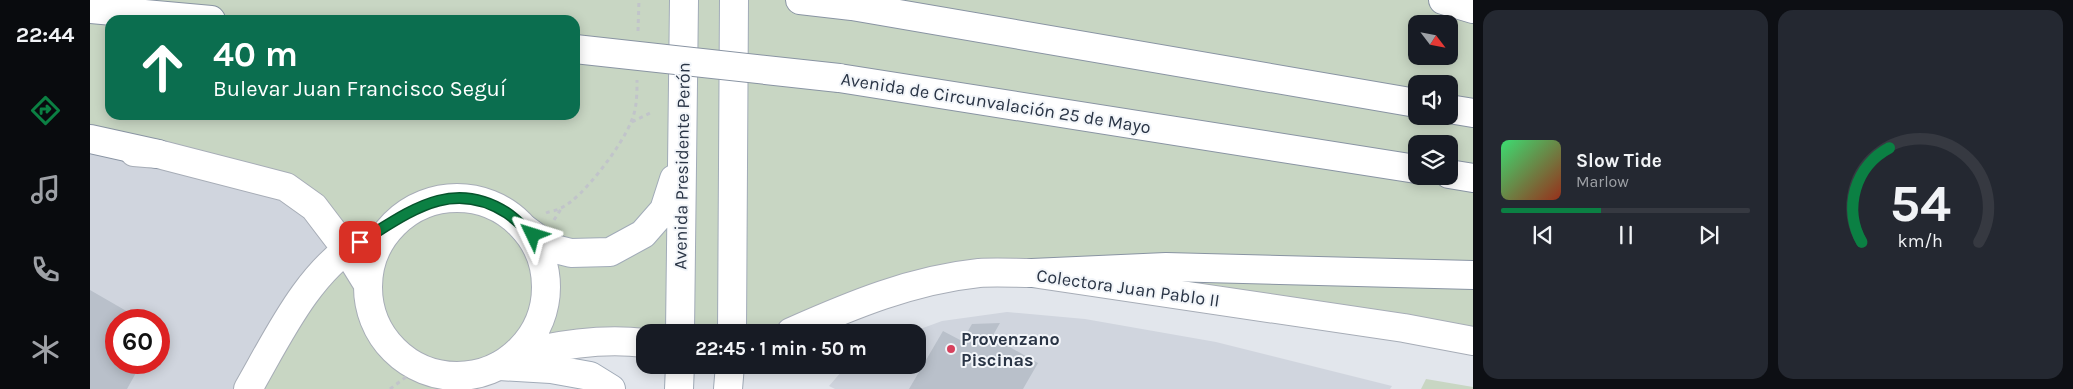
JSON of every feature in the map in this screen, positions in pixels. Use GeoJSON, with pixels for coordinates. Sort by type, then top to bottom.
{"type":"FeatureCollection","features":[{"type":"Feature","properties":{"kind":"main road","name":"Avenida Presidente Perón"},"geometry":{"type":"LineString","coordinates":[[680,324],[684,0]]}},
{"type":"Feature","properties":{"kind":"main road"},"geometry":{"type":"LineString","coordinates":[[732,324],[734,0]]}},
{"type":"Feature","properties":{"kind":"main road"},"geometry":{"type":"LineString","coordinates":[[800,0],[852,6],[1408,102]]}},
{"type":"Feature","properties":{"kind":"main road"},"geometry":{"type":"LineString","coordinates":[[1443,0],[1473,9]]}},
{"type":"Feature","properties":{"kind":"main road"},"geometry":{"type":"LineString","coordinates":[[90,9],[156,15]]}},
{"type":"Feature","properties":{"kind":"main road","name":"Avenida de Circunvalación 25 de Mayo"},"geometry":{"type":"LineString","coordinates":[[580,50],[839,78],[1408,168]]}},
{"type":"Feature","properties":{"kind":"main road"},"geometry":{"type":"LineString","coordinates":[[1458,110],[1473,113]]}},
{"type":"Feature","properties":{"kind":"main road"},"geometry":{"type":"LineString","coordinates":[[90,139],[158,154],[286,187],[314,207],[346,249],[367,283]]}},
{"type":"Feature","properties":{"kind":"main road"},"geometry":{"type":"LineString","coordinates":[[90,148],[158,154]]}},
{"type":"Feature","properties":{"kind":"main road"},"geometry":{"type":"LineString","coordinates":[[248,389],[323,270],[346,249],[419,206],[441,199],[457,198],[487,203],[516,221],[551,248],[571,253],[610,252],[643,234],[664,210],[682,154]]}},
{"type":"Feature","properties":{"kind":"main road"},"geometry":{"type":"LineString","coordinates":[[1458,176],[1473,178]]}},
{"type":"Feature","properties":{"kind":"main road"},"geometry":{"type":"LineString","coordinates":[[399,218],[383,237],[372,258],[367,283],[369,304],[375,324],[382,336],[401,357],[418,368],[444,375],[457,376],[546,348],[587,342],[625,341],[636,343]]}},
{"type":"Feature","properties":{"kind":"main road"},"geometry":{"type":"LineString","coordinates":[[452,389],[496,365],[527,342],[538,324],[545,298],[546,285],[543,265],[536,246],[516,221]]}},
{"type":"Feature","properties":{"kind":"main road"},"geometry":{"type":"LineString","coordinates":[[1032,273],[1166,268],[1473,275]]}},
{"type":"Feature","properties":{"kind":"main road","name":"Colectora Juan Pablo II"},"geometry":{"type":"LineString","coordinates":[[809,324],[852,305],[913,285],[979,273],[1032,273],[1404,328],[1473,341]]}},
{"type":"Feature","properties":{"kind":"main road"},"geometry":{"type":"LineString","coordinates":[[496,365],[551,369],[590,376],[610,389]]}},
{"type":"Feature","properties":{"kind":"main road"},"geometry":{"type":"LineString","coordinates":[[679,389],[680,374]]}},
{"type":"Feature","properties":{"kind":"main road"},"geometry":{"type":"LineString","coordinates":[[728,389],[729,374]]}},
{"type":"Feature","properties":{"kind":"path"},"geometry":{"type":"LineString","coordinates":[[638,38],[639,0]]}},
{"type":"Feature","properties":{"kind":"path"},"geometry":{"type":"LineString","coordinates":[[516,221],[561,208],[601,170],[631,122],[636,105],[637,76]]}},
{"type":"Feature","properties":{"kind":"path"},"geometry":{"type":"LineString","coordinates":[[631,122],[650,112]]}},
{"type":"Feature","properties":{"kind":"path"},"geometry":{"type":"LineString","coordinates":[[390,389],[418,368]]}},
{"type":"Feature","properties":{"kind":"shaded area"},"geometry":{"type":"Polygon","coordinates":[[[90,148],[286,187],[346,249],[248,389],[90,389],[90,148]]]}},
{"type":"Feature","properties":{"kind":"shaded area"},"geometry":{"type":"Polygon","coordinates":[[[1007,312],[1085,319],[1216,342],[1392,386],[1390,389],[835,389],[829,386],[839,374],[926,374],[926,327],[942,321],[1007,312]]]}},
{"type":"Feature","properties":{"kind":"green space"},"geometry":{"type":"Polygon","coordinates":[[[90,0],[1473,0],[1473,341],[979,273],[816,324],[636,324],[636,334],[491,369],[477,374],[452,389],[248,389],[346,249],[314,207],[90,148],[90,0]]]}},
{"type":"Feature","properties":{"kind":"green space"},"geometry":{"type":"Polygon","coordinates":[[[1426,379],[1473,387],[1473,389],[1421,389],[1426,379]]]}},
{"type":"Feature","properties":{"kind":"building"},"geometry":{"type":"Polygon","coordinates":[[[90,290],[123,309],[105,309],[105,374],[135,374],[127,389],[90,389],[90,290]]]}},
{"type":"Feature","properties":{"kind":"building"},"geometry":{"type":"Polygon","coordinates":[[[1000,323],[992,337],[1038,363],[1023,389],[909,389],[918,374],[926,374],[926,360],[943,331],[962,341],[972,324],[1000,323]]]}},
{"type":"Feature","properties":{"kind":"place","name":"Provenzano Piscinas"},"geometry":{"type":"Point","coordinates":[951,349]}},
{"type":"Feature","properties":{"kind":"route"},"geometry":{"type":"LineString","coordinates":[[360,242],[419,206],[441,199],[465,198],[487,203],[508,213],[533,235]]}}]}
